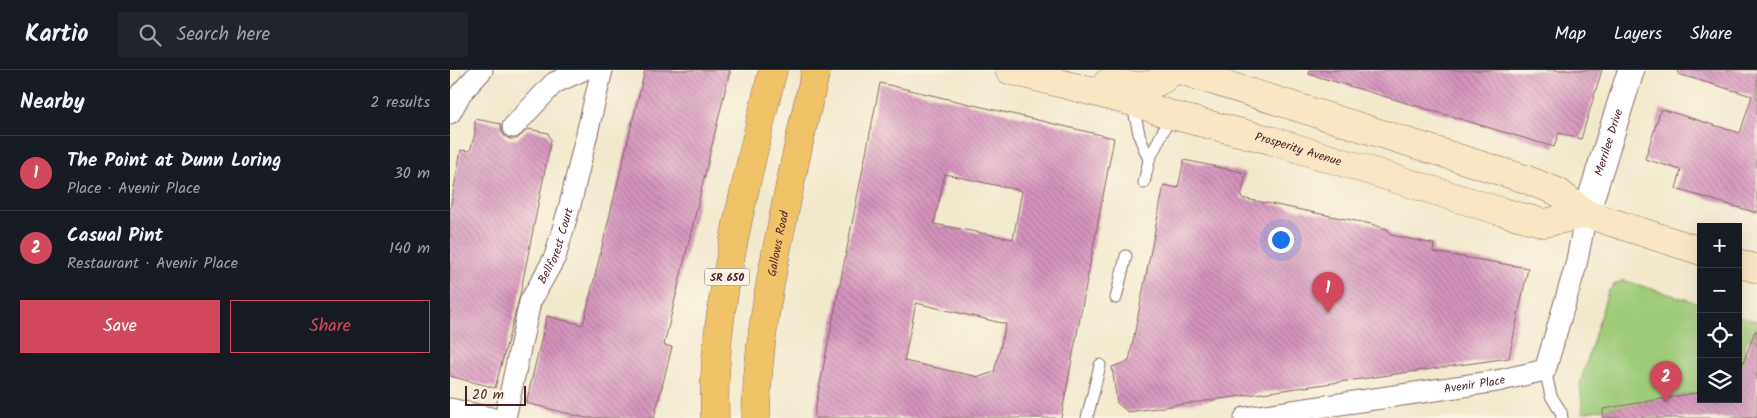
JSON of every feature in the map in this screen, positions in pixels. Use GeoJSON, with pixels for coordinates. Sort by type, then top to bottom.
{"type":"FeatureCollection","features":[{"type":"Feature","properties":{"kind":"main road","name":"SR 650"},"geometry":{"type":"LineString","coordinates":[[715,418],[715,357],[721,312],[737,224],[773,70]]}},
{"type":"Feature","properties":{"kind":"main road","name":"Gallows Road"},"geometry":{"type":"LineString","coordinates":[[756,418],[756,382],[761,337],[773,266],[816,70]]}},
{"type":"Feature","properties":{"kind":"main road"},"geometry":{"type":"LineString","coordinates":[[1021,73],[1137,86],[1157,84],[1167,77],[1172,70]]}},
{"type":"Feature","properties":{"kind":"main road","name":"Prosperity Avenue"},"geometry":{"type":"LineString","coordinates":[[1178,70],[1526,179],[1558,192],[1586,214],[1697,250]]}},
{"type":"Feature","properties":{"kind":"main road","name":"Prosperity Avenue"},"geometry":{"type":"LineString","coordinates":[[1021,73],[1270,140],[1544,223],[1586,214]]}},
{"type":"Feature","properties":{"kind":"main road"},"geometry":{"type":"LineString","coordinates":[[1742,264],[1757,269]]}},
{"type":"Feature","properties":{"kind":"street"},"geometry":{"type":"LineString","coordinates":[[450,113],[461,93],[482,70]]}},
{"type":"Feature","properties":{"kind":"street"},"geometry":{"type":"LineString","coordinates":[[512,127],[554,83],[583,70]]}},
{"type":"Feature","properties":{"kind":"street","name":"Bellforest Court"},"geometry":{"type":"LineString","coordinates":[[505,418],[530,302],[554,257],[570,205],[602,70]]}},
{"type":"Feature","properties":{"kind":"street","name":"Merrilee Drive"},"geometry":{"type":"LineString","coordinates":[[1586,214],[1631,70]]}},
{"type":"Feature","properties":{"kind":"street"},"geometry":{"type":"LineString","coordinates":[[1545,370],[1576,265],[1586,214]]}},
{"type":"Feature","properties":{"kind":"street","name":"Avenir Place"},"geometry":{"type":"LineString","coordinates":[[1245,418],[1497,381],[1545,370]]}},
{"type":"Feature","properties":{"kind":"street"},"geometry":{"type":"LineString","coordinates":[[450,409],[491,418]]}},
{"type":"Feature","properties":{"kind":"lane"},"geometry":{"type":"LineString","coordinates":[[1125,100],[1134,111],[1140,138],[1149,160]]}},
{"type":"Feature","properties":{"kind":"lane"},"geometry":{"type":"LineString","coordinates":[[1144,183],[1149,160],[1171,114]]}},
{"type":"Feature","properties":{"kind":"lane"},"geometry":{"type":"LineString","coordinates":[[1116,298],[1126,256]]}},
{"type":"Feature","properties":{"kind":"lane"},"geometry":{"type":"LineString","coordinates":[[1088,418],[1100,365]]}},
{"type":"Feature","properties":{"kind":"lane"},"geometry":{"type":"LineString","coordinates":[[1545,370],[1551,396],[1561,412],[1562,418]]}},
{"type":"Feature","properties":{"kind":"green space"},"geometry":{"type":"Polygon","coordinates":[[[1623,280],[1697,303],[1697,393],[1583,413],[1580,384],[1608,291],[1623,280]]]}},
{"type":"Feature","properties":{"kind":"green space"},"geometry":{"type":"Polygon","coordinates":[[[1742,317],[1757,321],[1757,336],[1747,340],[1744,348],[1746,355],[1742,366],[1742,317]]]}},
{"type":"Feature","properties":{"kind":"building"},"geometry":{"type":"Polygon","coordinates":[[[645,70],[730,70],[664,345],[672,347],[654,418],[586,418],[526,403],[547,316],[583,325],[645,70]]]}},
{"type":"Feature","properties":{"kind":"building"},"geometry":{"type":"Polygon","coordinates":[[[1310,70],[1602,70],[1581,139],[1559,133],[1554,147],[1309,74],[1310,70]]]}},
{"type":"Feature","properties":{"kind":"building"},"geometry":{"type":"Polygon","coordinates":[[[1679,70],[1757,70],[1757,213],[1676,189],[1681,170],[1645,159],[1661,109],[1740,133],[1752,96],[1678,74],[1679,70]]]}},
{"type":"Feature","properties":{"kind":"building"},"geometry":{"type":"Polygon","coordinates":[[[880,83],[1114,138],[1061,418],[815,418],[815,409],[880,83]],[[945,174],[934,224],[1013,239],[1022,191],[945,174]],[[916,303],[904,361],[979,377],[994,372],[1006,324],[916,303]]]}},
{"type":"Feature","properties":{"kind":"building"},"geometry":{"type":"Polygon","coordinates":[[[475,119],[501,124],[501,131],[504,136],[510,139],[517,139],[528,129],[548,133],[551,140],[520,295],[495,388],[450,376],[450,210],[461,150],[470,151],[475,134],[475,119]]]}},
{"type":"Feature","properties":{"kind":"building"},"geometry":{"type":"Polygon","coordinates":[[[1184,160],[1246,173],[1241,198],[1371,224],[1387,229],[1391,235],[1434,244],[1433,252],[1528,268],[1509,358],[1128,412],[1117,403],[1112,367],[1129,361],[1164,185],[1178,188],[1184,160]]]}},
{"type":"Feature","properties":{"kind":"building"},"geometry":{"type":"Polygon","coordinates":[[[1755,331],[1757,331],[1757,418],[1603,418],[1603,409],[1697,393],[1697,403],[1742,403],[1742,366],[1755,331]]]}},
{"type":"Feature","properties":{"kind":"place","name":"The Point at Dunn Loring"},"geometry":{"type":"Point","coordinates":[1328,313]}},
{"type":"Feature","properties":{"kind":"place","name":"Casual Pint"},"geometry":{"type":"Point","coordinates":[1666,402]}}]}
